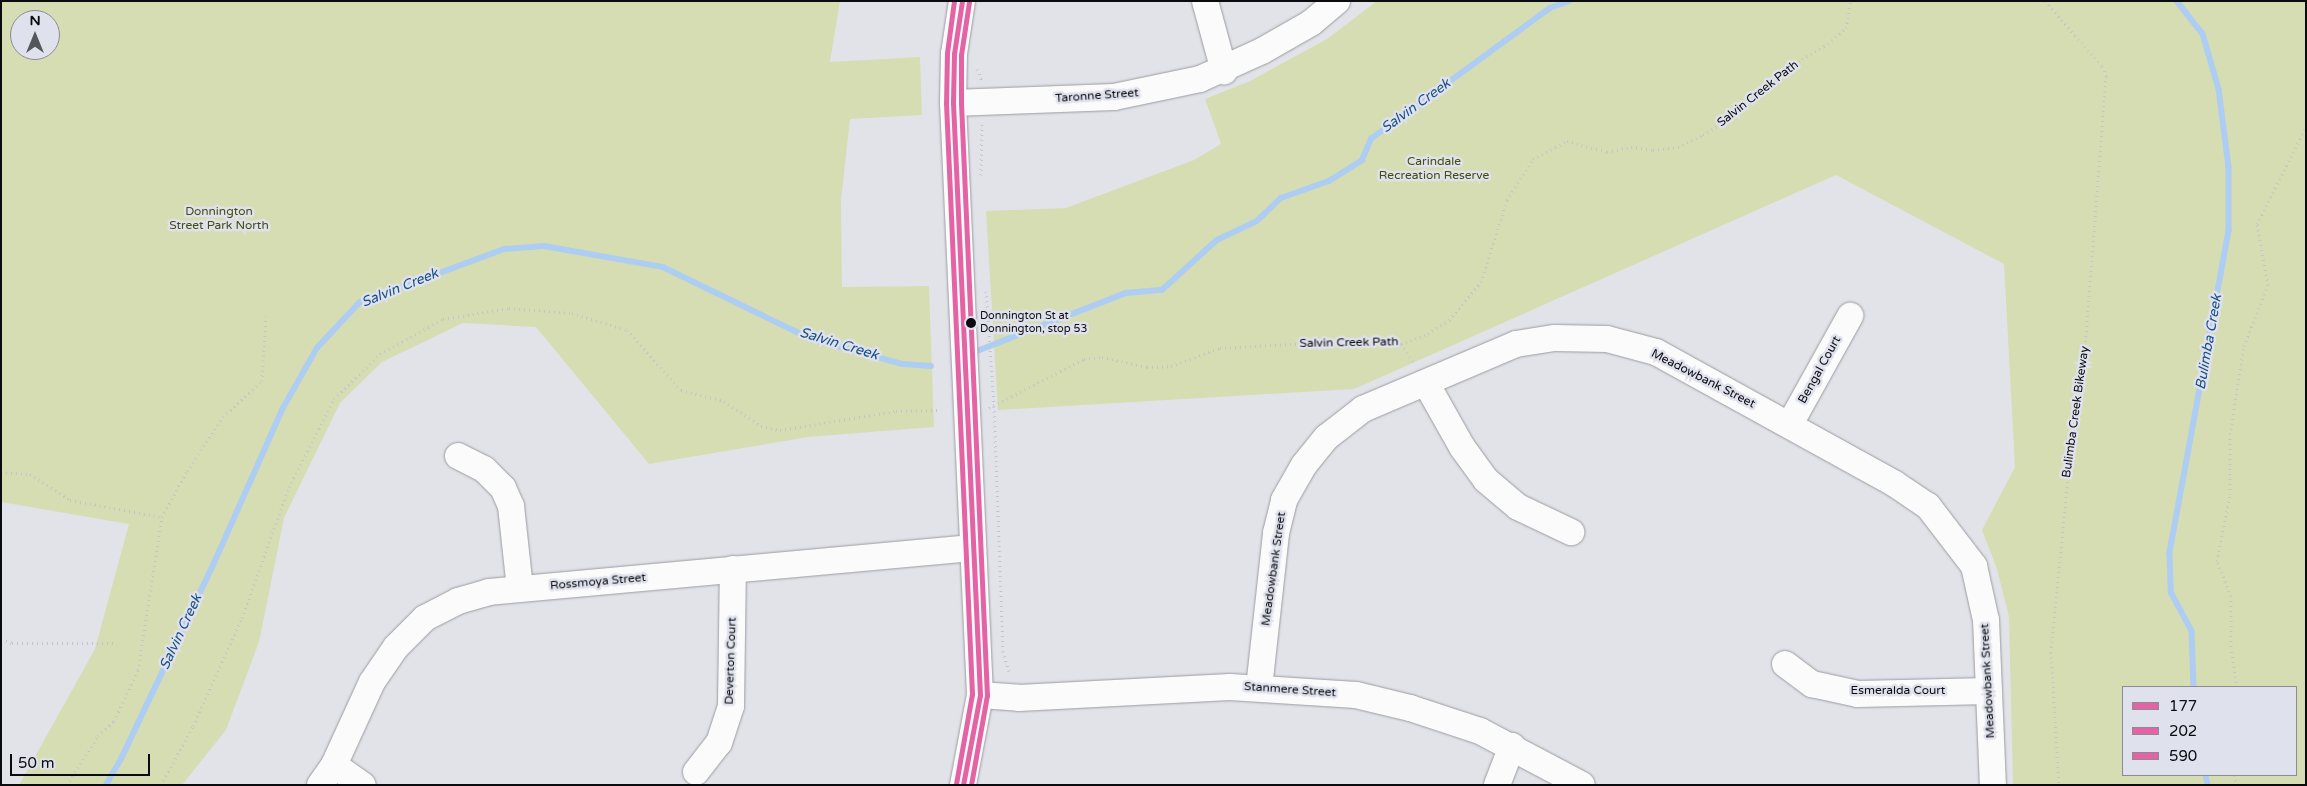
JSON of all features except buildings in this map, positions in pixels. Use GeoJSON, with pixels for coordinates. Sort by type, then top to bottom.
{"type":"FeatureCollection","features":[{"type":"Feature","properties":{"kind":"street"},"geometry":{"type":"LineString","coordinates":[[962,1],[954,54],[953,103],[980,695],[963,785]]}},
{"type":"Feature","properties":{"kind":"street"},"geometry":{"type":"LineString","coordinates":[[1205,1],[1224,71]]}},
{"type":"Feature","properties":{"kind":"street","name":"Taronne Street"},"geometry":{"type":"LineString","coordinates":[[953,103],[1114,97],[1157,90],[1224,71],[1311,23],[1338,1]]}},
{"type":"Feature","properties":{"kind":"street","name":"Bengal Court"},"geometry":{"type":"LineString","coordinates":[[1790,424],[1850,316]]}},
{"type":"Feature","properties":{"kind":"street","name":"Meadowbank Street"},"geometry":{"type":"LineString","coordinates":[[1260,688],[1276,533],[1284,500],[1304,465],[1327,437],[1363,408],[1421,374],[1516,344],[1555,338],[1607,339],[1656,352],[1790,424],[1895,484],[1928,506],[1974,566],[1986,620],[1993,785]]}},
{"type":"Feature","properties":{"kind":"street"},"geometry":{"type":"LineString","coordinates":[[1421,374],[1462,447],[1486,480],[1518,507],[1571,532]]}},
{"type":"Feature","properties":{"kind":"street"},"geometry":{"type":"LineString","coordinates":[[458,456],[484,469],[503,488],[511,506],[520,589]]}},
{"type":"Feature","properties":{"kind":"street","name":"Rossmoya Street"},"geometry":{"type":"LineString","coordinates":[[327,775],[372,682],[396,647],[425,618],[473,597],[520,589],[973,548]]}},
{"type":"Feature","properties":{"kind":"street","name":"Deverton Court"},"geometry":{"type":"LineString","coordinates":[[696,772],[719,743],[731,706],[733,569]]}},
{"type":"Feature","properties":{"kind":"street","name":"Esmeralda Court"},"geometry":{"type":"LineString","coordinates":[[1785,664],[1812,684],[1858,694],[1989,691]]}},
{"type":"Feature","properties":{"kind":"street","name":"Stanmere Street"},"geometry":{"type":"LineString","coordinates":[[980,695],[1019,698],[1260,688],[1356,695],[1410,708],[1480,731],[1512,746],[1582,785]]}},
{"type":"Feature","properties":{"kind":"street"},"geometry":{"type":"LineString","coordinates":[[1497,785],[1512,746]]}},
{"type":"Feature","properties":{"kind":"street"},"geometry":{"type":"LineString","coordinates":[[327,775],[364,785]]}},
{"type":"Feature","properties":{"kind":"path","name":"Salvin Creek Path"},"geometry":{"type":"LineString","coordinates":[[989,408],[1084,359],[1102,357],[1155,367],[1171,366],[1220,348],[1247,345],[1401,344],[1428,334],[1449,320],[1481,282],[1507,200],[1533,159],[1567,141],[1607,152],[1631,147],[1653,150],[1678,147],[1703,135],[1734,116],[1802,59],[1828,44],[1846,28],[1850,1]]}},
{"type":"Feature","properties":{"kind":"path","name":"Bulimba Creek Bikeway"},"geometry":{"type":"LineString","coordinates":[[2045,1],[2102,66],[2106,76],[2084,363],[2070,457],[2051,652],[2058,785]]}},
{"type":"Feature","properties":{"kind":"path"},"geometry":{"type":"LineString","coordinates":[[981,183],[982,121]]}},
{"type":"Feature","properties":{"kind":"path"},"geometry":{"type":"LineString","coordinates":[[2237,686],[2231,647],[2231,596],[2217,561],[2230,494],[2230,434],[2244,366],[2244,346],[2268,285],[2258,224],[2306,127]]}},
{"type":"Feature","properties":{"kind":"path"},"geometry":{"type":"LineString","coordinates":[[986,287],[994,406],[1002,651],[1009,672]]}},
{"type":"Feature","properties":{"kind":"path"},"geometry":{"type":"LineString","coordinates":[[67,785],[98,736],[114,721],[138,670],[162,517],[186,471],[223,417],[262,381],[266,316]]}},
{"type":"Feature","properties":{"kind":"path"},"geometry":{"type":"LineString","coordinates":[[1401,344],[1421,374]]}},
{"type":"Feature","properties":{"kind":"path"},"geometry":{"type":"LineString","coordinates":[[1,472],[30,474],[70,500],[162,517]]}},
{"type":"Feature","properties":{"kind":"path"},"geometry":{"type":"LineString","coordinates":[[1,639],[12,644],[116,644]]}},
{"type":"Feature","properties":{"kind":"green space","name":"Donnington Street Park North"},"geometry":{"type":"Polygon","coordinates":[[[1,1],[840,1],[830,62],[920,57],[922,115],[850,119],[841,200],[842,287],[929,286],[934,427],[808,437],[649,464],[536,327],[463,323],[382,362],[340,403],[284,518],[259,642],[226,730],[182,785],[19,785],[95,649],[129,524],[1,502],[1,1]]]}},
{"type":"Feature","properties":{"kind":"green space","name":"Carindale Recreation Reserve"},"geometry":{"type":"Polygon","coordinates":[[[1377,1],[2306,1],[2306,785],[2013,785],[2009,617],[1997,569],[1982,530],[2015,467],[2004,264],[1836,175],[1354,389],[998,410],[986,211],[1066,208],[1194,160],[1221,144],[1205,99],[1250,81],[1327,39],[1377,1]]]}},
{"type":"Feature","properties":{"kind":"waterway","name":"Salvin Creek"},"geometry":{"type":"LineString","coordinates":[[972,353],[1126,293],[1162,290],[1217,240],[1257,221],[1281,198],[1329,181],[1362,160],[1371,139],[1550,8],[1569,1]]}},
{"type":"Feature","properties":{"kind":"waterway","name":"Bulimba Creek"},"geometry":{"type":"LineString","coordinates":[[2177,1],[2203,34],[2219,89],[2229,167],[2229,231],[2170,554],[2171,592],[2192,631],[2194,686]]}},
{"type":"Feature","properties":{"kind":"waterway","name":"Salvin Creek"},"geometry":{"type":"LineString","coordinates":[[106,785],[121,759],[214,563],[283,408],[317,348],[359,303],[504,249],[544,246],[663,267],[811,339],[903,364],[931,366]]}},
{"type":"Feature","properties":{"kind":"waterway","name":"Bulimba Creek"},"geometry":{"type":"LineString","coordinates":[[2206,776],[2208,785]]}},
{"type":"Feature","properties":{"kind":"transit line","name":"202"},"geometry":{"type":"LineString","coordinates":[[954,1],[947,53],[946,103],[972,694],[956,784]]}},
{"type":"Feature","properties":{"kind":"transit line","name":"177"},"geometry":{"type":"LineString","coordinates":[[962,1],[954,54],[953,103],[980,695],[963,785]]}},
{"type":"Feature","properties":{"kind":"transit line","name":"590"},"geometry":{"type":"LineString","coordinates":[[969,2],[961,55],[961,103],[987,695],[971,785]]}},
{"type":"Feature","properties":{"kind":"place","name":"Donnington St at Donnington, stop 53"},"geometry":{"type":"Point","coordinates":[971,323]}}]}
